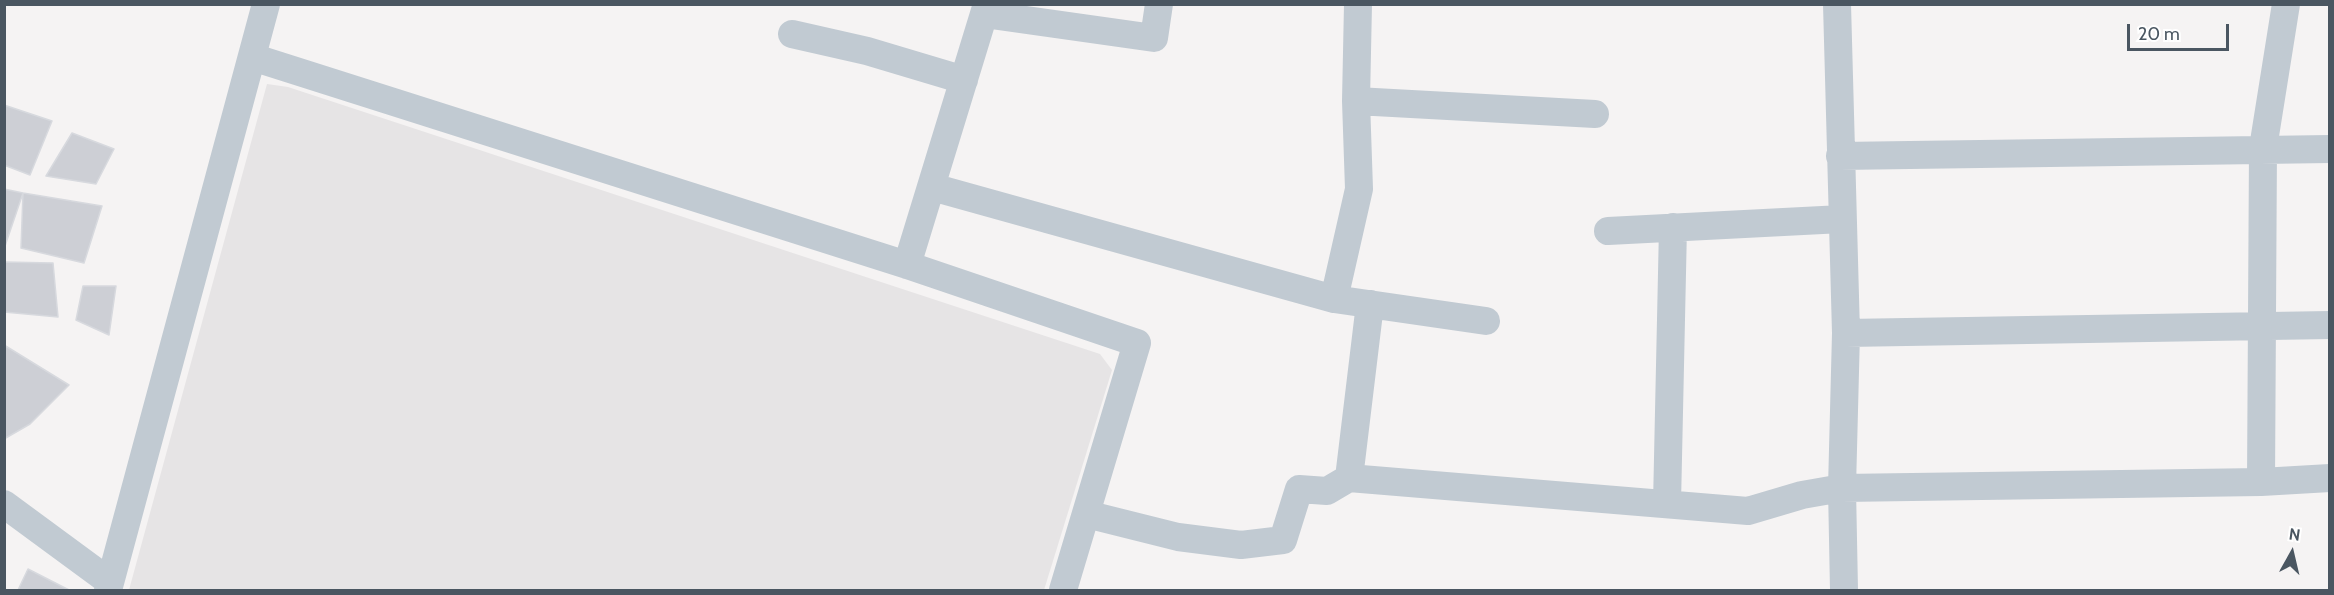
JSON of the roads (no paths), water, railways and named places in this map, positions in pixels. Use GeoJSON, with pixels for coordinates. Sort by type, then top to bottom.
{"type":"FeatureCollection","features":[{"type":"Feature","properties":{"kind":"street"},"geometry":{"type":"LineString","coordinates":[[4,504],[109,586],[266,4]]}},
{"type":"Feature","properties":{"kind":"street"},"geometry":{"type":"LineString","coordinates":[[907,265],[985,9],[1154,38],[1159,4]]}},
{"type":"Feature","properties":{"kind":"street"},"geometry":{"type":"LineString","coordinates":[[1334,299],[1359,189],[1356,101],[1358,4]]}},
{"type":"Feature","properties":{"kind":"street"},"geometry":{"type":"LineString","coordinates":[[1837,4],[1846,333],[1842,488],[1844,591]]}},
{"type":"Feature","properties":{"kind":"street"},"geometry":{"type":"LineString","coordinates":[[2260,482],[2263,148],[2286,4]]}},
{"type":"Feature","properties":{"kind":"street"},"geometry":{"type":"LineString","coordinates":[[792,34],[867,51],[964,80]]}},
{"type":"Feature","properties":{"kind":"street"},"geometry":{"type":"LineString","coordinates":[[252,57],[907,265],[1137,343],[1063,591]]}},
{"type":"Feature","properties":{"kind":"street"},"geometry":{"type":"LineString","coordinates":[[1356,101],[1594,114]]}},
{"type":"Feature","properties":{"kind":"street"},"geometry":{"type":"LineString","coordinates":[[1840,156],[2263,148],[2330,149]]}},
{"type":"Feature","properties":{"kind":"street"},"geometry":{"type":"LineString","coordinates":[[932,187],[1334,299],[1486,321]]}},
{"type":"Feature","properties":{"kind":"street"},"geometry":{"type":"LineString","coordinates":[[1608,231],[1842,219]]}},
{"type":"Feature","properties":{"kind":"street"},"geometry":{"type":"LineString","coordinates":[[1667,504],[1673,227]]}},
{"type":"Feature","properties":{"kind":"street"},"geometry":{"type":"LineString","coordinates":[[1349,478],[1370,304]]}},
{"type":"Feature","properties":{"kind":"street"},"geometry":{"type":"LineString","coordinates":[[1846,333],[2330,325]]}},
{"type":"Feature","properties":{"kind":"street"},"geometry":{"type":"LineString","coordinates":[[1086,514],[1178,537],[1241,545],[1283,540],[1299,489],[1328,491],[1349,478],[1748,511],[1802,495],[1842,488],[2260,482],[2330,478]]}}]}
